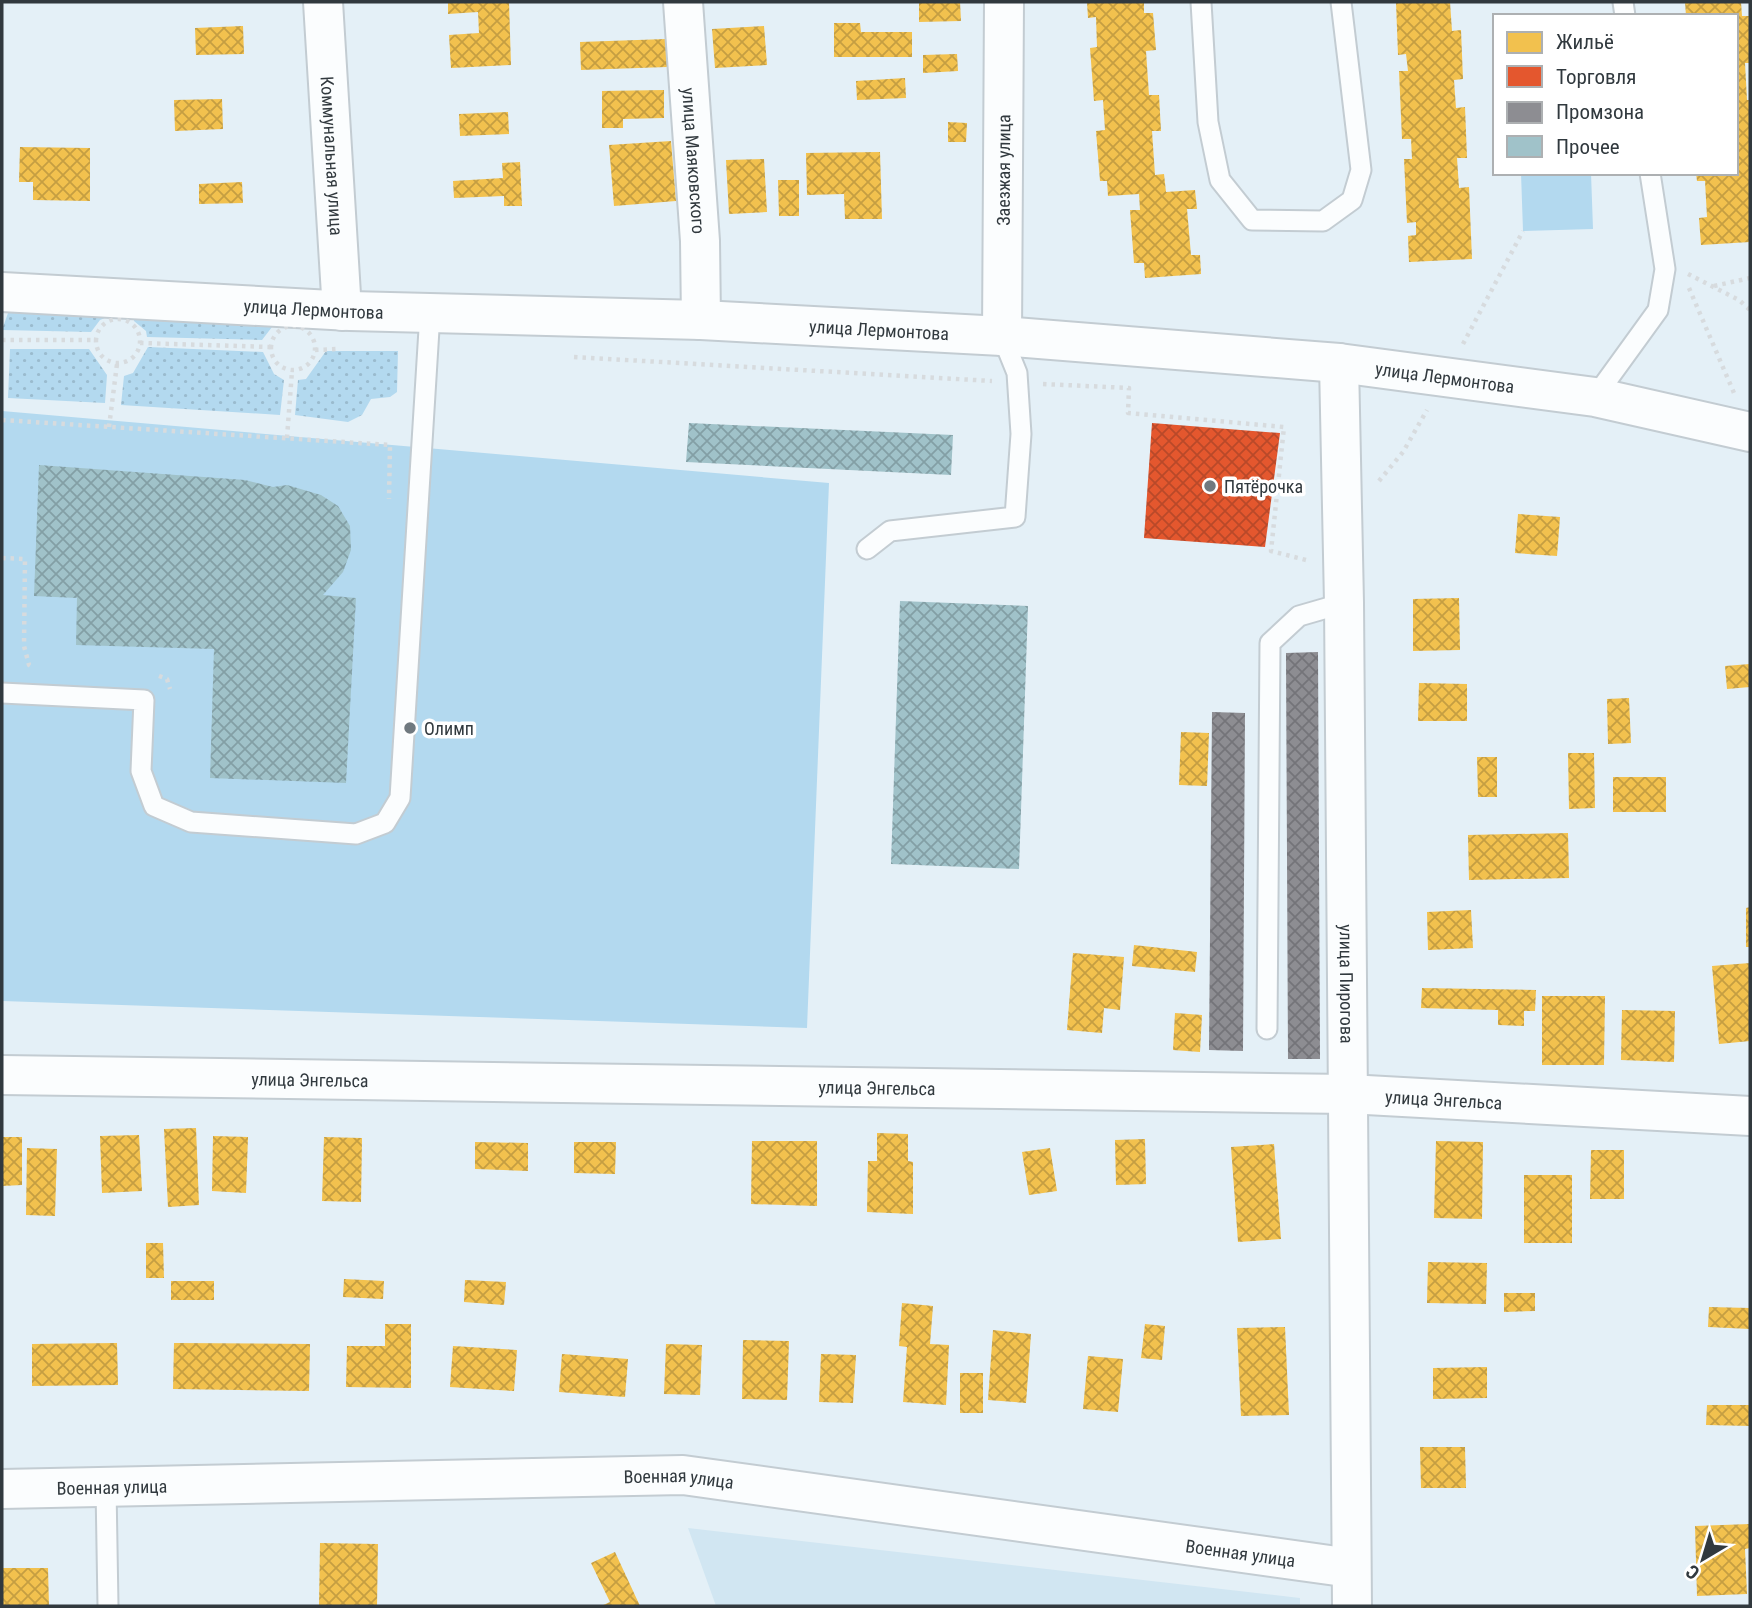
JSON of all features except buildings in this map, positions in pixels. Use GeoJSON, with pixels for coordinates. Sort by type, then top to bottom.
{"type":"FeatureCollection","features":[{"type":"Feature","properties":{"kind":"street","name":"Коммунальная улица"},"geometry":{"type":"LineString","coordinates":[[323,2],[342,311]]}},
{"type":"Feature","properties":{"kind":"street","name":"улица Маяковского"},"geometry":{"type":"LineString","coordinates":[[683,2],[700,241],[701,320]]}},
{"type":"Feature","properties":{"kind":"street","name":"Заезжая улица"},"geometry":{"type":"LineString","coordinates":[[1002,337],[1004,2]]}},
{"type":"Feature","properties":{"kind":"street","name":"улица Лермонтова"},"geometry":{"type":"LineString","coordinates":[[2,292],[342,311],[701,320],[1002,337],[1339,363],[1744,417]]}},
{"type":"Feature","properties":{"kind":"street","name":"улица Пирогова"},"geometry":{"type":"LineString","coordinates":[[1339,363],[1344,603],[1352,1606]]}},
{"type":"Feature","properties":{"kind":"street","name":"улица Энгельса"},"geometry":{"type":"LineString","coordinates":[[2,1075],[1348,1094],[1750,1116]]}},
{"type":"Feature","properties":{"kind":"street","name":"Военная улица"},"geometry":{"type":"LineString","coordinates":[[2,1489],[683,1475],[1351,1568]]}},
{"type":"Feature","properties":{"kind":"lane"},"geometry":{"type":"LineString","coordinates":[[1201,2],[1208,122],[1220,180],[1252,220],[1323,222],[1352,200],[1361,170],[1341,2]]}},
{"type":"Feature","properties":{"kind":"lane"},"geometry":{"type":"LineString","coordinates":[[1595,397],[1658,310],[1665,269],[1650,175]]}},
{"type":"Feature","properties":{"kind":"lane"},"geometry":{"type":"LineString","coordinates":[[2,693],[144,700],[141,771],[154,806],[191,822],[356,834],[385,823],[400,798],[430,313]]}},
{"type":"Feature","properties":{"kind":"lane"},"geometry":{"type":"LineString","coordinates":[[867,549],[890,531],[1016,517],[1021,434],[1017,373],[1002,337]]}},
{"type":"Feature","properties":{"kind":"lane"},"geometry":{"type":"LineString","coordinates":[[1267,1029],[1270,643],[1298,616],[1344,603]]}},
{"type":"Feature","properties":{"kind":"lane"},"geometry":{"type":"LineString","coordinates":[[106,1487],[108,1606]]}},
{"type":"Feature","properties":{"kind":"path"},"geometry":{"type":"LineString","coordinates":[[1744,417],[1681,270],[1739,300],[1750,310]]}},
{"type":"Feature","properties":{"kind":"path"},"geometry":{"type":"LineString","coordinates":[[1713,287],[1750,278]]}},
{"type":"Feature","properties":{"kind":"path"},"geometry":{"type":"LineString","coordinates":[[120,319],[136,328],[140,343],[136,356],[117,364],[99,354],[96,340],[102,326],[120,319]]}},
{"type":"Feature","properties":{"kind":"path"},"geometry":{"type":"LineString","coordinates":[[298,326],[311,335],[314,356],[305,367],[292,371],[274,360],[271,347],[272,339],[283,328],[298,326]]}},
{"type":"Feature","properties":{"kind":"path"},"geometry":{"type":"LineString","coordinates":[[2,340],[96,340]]}},
{"type":"Feature","properties":{"kind":"path"},"geometry":{"type":"LineString","coordinates":[[140,343],[271,347]]}},
{"type":"Feature","properties":{"kind":"path"},"geometry":{"type":"LineString","coordinates":[[574,356],[1125,387],[1129,388],[1128,413],[1283,427],[1271,551]]}},
{"type":"Feature","properties":{"kind":"path"},"geometry":{"type":"LineString","coordinates":[[109,427],[117,364]]}},
{"type":"Feature","properties":{"kind":"path"},"geometry":{"type":"LineString","coordinates":[[287,438],[292,371]]}},
{"type":"Feature","properties":{"kind":"path"},"geometry":{"type":"LineString","coordinates":[[2,419],[390,445],[389,512]]}},
{"type":"Feature","properties":{"kind":"path"},"geometry":{"type":"LineString","coordinates":[[2,558],[25,559],[24,646],[29,665],[38,671]]}},
{"type":"Feature","properties":{"kind":"path"},"geometry":{"type":"LineString","coordinates":[[152,674],[167,679],[171,695]]}},
{"type":"Feature","properties":{"kind":"shaded area"},"geometry":{"type":"Polygon","coordinates":[[[1521,175],[1591,175],[1593,229],[1523,231],[1521,175]]]}},
{"type":"Feature","properties":{"kind":"shaded area"},"geometry":{"type":"Polygon","coordinates":[[[20,307],[110,316],[100,320],[91,332],[2,330],[8,313],[20,307]]]}},
{"type":"Feature","properties":{"kind":"shaded area"},"geometry":{"type":"Polygon","coordinates":[[[133,307],[287,320],[272,327],[262,340],[147,337],[146,331],[134,321],[133,307]]]}},
{"type":"Feature","properties":{"kind":"shaded area"},"geometry":{"type":"Polygon","coordinates":[[[148,347],[263,352],[274,374],[284,380],[280,415],[121,405],[124,376],[133,373],[148,347]]]}},
{"type":"Feature","properties":{"kind":"shaded area"},"geometry":{"type":"Polygon","coordinates":[[[10,349],[89,349],[107,375],[105,403],[8,398],[10,349]]]}},
{"type":"Feature","properties":{"kind":"shaded area"},"geometry":{"type":"Polygon","coordinates":[[[326,351],[398,351],[397,392],[390,397],[371,399],[362,415],[348,422],[295,415],[298,380],[306,379],[326,351]]]}},
{"type":"Feature","properties":{"kind":"shaded area","name":"Олимп"},"geometry":{"type":"Polygon","coordinates":[[[2,411],[829,483],[807,1028],[2,1001],[2,411]]]}},
{"type":"Feature","properties":{"kind":"shaded area"},"geometry":{"type":"Polygon","coordinates":[[[688,1528],[1300,1598],[1300,1606],[716,1606],[688,1528]]]}},
{"type":"Feature","properties":{"kind":"place","name":"Пятёрочка"},"geometry":{"type":"Point","coordinates":[1210,486]}},
{"type":"Feature","properties":{"kind":"place","name":"Олимп"},"geometry":{"type":"Point","coordinates":[410,728]}}]}
